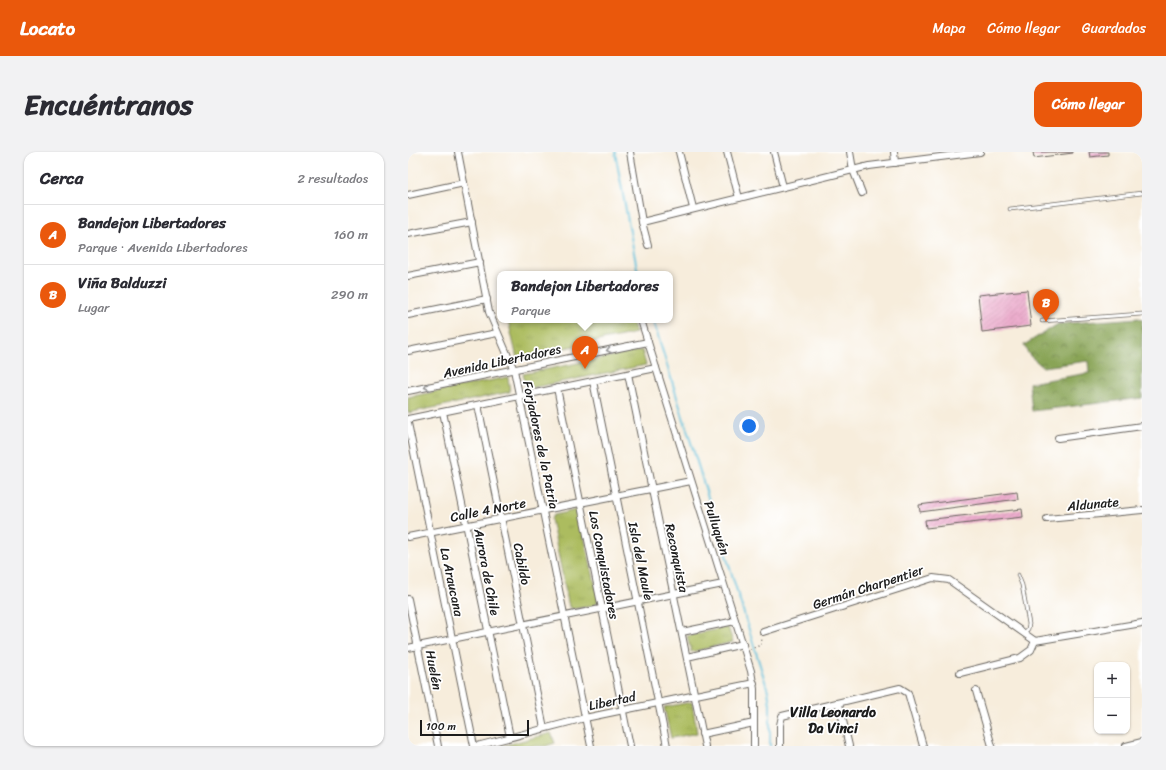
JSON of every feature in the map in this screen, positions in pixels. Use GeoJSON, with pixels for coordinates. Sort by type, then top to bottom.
{"type":"FeatureCollection","features":[{"type":"Feature","properties":{"kind":"street","name":"Forjadores de la Patria"},"geometry":{"type":"LineString","coordinates":[[458,152],[491,318],[514,370],[591,746]]}},
{"type":"Feature","properties":{"kind":"street"},"geometry":{"type":"LineString","coordinates":[[630,152],[642,222],[648,245]]}},
{"type":"Feature","properties":{"kind":"street"},"geometry":{"type":"LineString","coordinates":[[679,152],[693,208]]}},
{"type":"Feature","properties":{"kind":"street"},"geometry":{"type":"LineString","coordinates":[[727,152],[739,198]]}},
{"type":"Feature","properties":{"kind":"street"},"geometry":{"type":"LineString","coordinates":[[774,152],[783,187]]}},
{"type":"Feature","properties":{"kind":"street"},"geometry":{"type":"LineString","coordinates":[[850,152],[853,170],[862,193]]}},
{"type":"Feature","properties":{"kind":"street"},"geometry":{"type":"LineString","coordinates":[[894,152],[895,163]]}},
{"type":"Feature","properties":{"kind":"street"},"geometry":{"type":"LineString","coordinates":[[642,222],[693,208],[853,170],[941,155],[980,152]]}},
{"type":"Feature","properties":{"kind":"street"},"geometry":{"type":"LineString","coordinates":[[408,195],[464,183]]}},
{"type":"Feature","properties":{"kind":"street"},"geometry":{"type":"LineString","coordinates":[[408,234],[472,222]]}},
{"type":"Feature","properties":{"kind":"street"},"geometry":{"type":"LineString","coordinates":[[408,276],[480,262]]}},
{"type":"Feature","properties":{"kind":"street"},"geometry":{"type":"LineString","coordinates":[[408,315],[487,299]]}},
{"type":"Feature","properties":{"kind":"street","name":"Pulluquén"},"geometry":{"type":"LineString","coordinates":[[642,323],[754,683],[754,746]]}},
{"type":"Feature","properties":{"kind":"street"},"geometry":{"type":"LineString","coordinates":[[408,351],[497,333]]}},
{"type":"Feature","properties":{"kind":"street","name":"Avenida Libertadores"},"geometry":{"type":"LineString","coordinates":[[408,391],[648,342]]}},
{"type":"Feature","properties":{"kind":"street"},"geometry":{"type":"LineString","coordinates":[[408,419],[656,368]]}},
{"type":"Feature","properties":{"kind":"street","name":"Reconquista"},"geometry":{"type":"LineString","coordinates":[[628,374],[705,746]]}},
{"type":"Feature","properties":{"kind":"street","name":"Isla del Maule"},"geometry":{"type":"LineString","coordinates":[[593,381],[667,746]]}},
{"type":"Feature","properties":{"kind":"street","name":"Los Conquistadores"},"geometry":{"type":"LineString","coordinates":[[557,388],[630,746]]}},
{"type":"Feature","properties":{"kind":"street","name":"Cabildo"},"geometry":{"type":"LineString","coordinates":[[478,405],[544,728]]}},
{"type":"Feature","properties":{"kind":"street","name":"Aurora de Chile"},"geometry":{"type":"LineString","coordinates":[[443,412],[510,737]]}},
{"type":"Feature","properties":{"kind":"street","name":"La Araucana"},"geometry":{"type":"LineString","coordinates":[[408,423],[452,639],[476,746]]}},
{"type":"Feature","properties":{"kind":"street"},"geometry":{"type":"LineString","coordinates":[[1058,438],[1142,426]]}},
{"type":"Feature","properties":{"kind":"street","name":"Calle 4 Norte"},"geometry":{"type":"LineString","coordinates":[[408,537],[690,481]]}},
{"type":"Feature","properties":{"kind":"street","name":"Aldunate"},"geometry":{"type":"LineString","coordinates":[[1047,519],[1142,510]]}},
{"type":"Feature","properties":{"kind":"street","name":"Germán Charpentier"},"geometry":{"type":"LineString","coordinates":[[763,632],[933,578],[949,580],[1035,641]]}},
{"type":"Feature","properties":{"kind":"street"},"geometry":{"type":"LineString","coordinates":[[408,648],[723,584]]}},
{"type":"Feature","properties":{"kind":"street","name":"Huelén"},"geometry":{"type":"LineString","coordinates":[[408,599],[438,746]]}},
{"type":"Feature","properties":{"kind":"street"},"geometry":{"type":"LineString","coordinates":[[682,632],[735,621]]}},
{"type":"Feature","properties":{"kind":"street"},"geometry":{"type":"LineString","coordinates":[[960,673],[1020,658],[1030,650],[1035,641],[1142,623]]}},
{"type":"Feature","properties":{"kind":"street"},"geometry":{"type":"LineString","coordinates":[[687,657],[743,644]]}},
{"type":"Feature","properties":{"kind":"street","name":"Libertad"},"geometry":{"type":"LineString","coordinates":[[476,746],[585,718],[754,683]]}},
{"type":"Feature","properties":{"kind":"street"},"geometry":{"type":"LineString","coordinates":[[780,746],[782,716],[839,704],[900,688],[908,693],[923,746]]}},
{"type":"Feature","properties":{"kind":"street"},"geometry":{"type":"LineString","coordinates":[[976,691],[992,746]]}},
{"type":"Feature","properties":{"kind":"street"},"geometry":{"type":"LineString","coordinates":[[839,704],[850,746]]}},
{"type":"Feature","properties":{"kind":"street"},"geometry":{"type":"LineString","coordinates":[[702,734],[754,723]]}},
{"type":"Feature","properties":{"kind":"street"},"geometry":{"type":"LineString","coordinates":[[1127,746],[1142,742]]}},
{"type":"Feature","properties":{"kind":"lane"},"geometry":{"type":"LineString","coordinates":[[1010,209],[1142,193]]}},
{"type":"Feature","properties":{"kind":"lane"},"geometry":{"type":"LineString","coordinates":[[1042,321],[1142,314]]}},
{"type":"Feature","properties":{"kind":"lane"},"geometry":{"type":"LineString","coordinates":[[1018,575],[1022,585],[1029,624],[1028,629],[1024,633]]}},
{"type":"Feature","properties":{"kind":"path"},"geometry":{"type":"LineString","coordinates":[[1141,152],[1142,158]]}},
{"type":"Feature","properties":{"kind":"path"},"geometry":{"type":"LineString","coordinates":[[753,648],[761,645]]}},
{"type":"Feature","properties":{"kind":"green space"},"geometry":{"type":"Polygon","coordinates":[[[1139,318],[1142,320],[1142,398],[1032,411],[1029,383],[1089,373],[1088,361],[1043,367],[1029,355],[1024,345],[1058,324],[1139,318]]]}},
{"type":"Feature","properties":{"kind":"green space"},"geometry":{"type":"Polygon","coordinates":[[[509,323],[633,323],[636,333],[517,358],[509,323]]]}},
{"type":"Feature","properties":{"kind":"green space"},"geometry":{"type":"Polygon","coordinates":[[[642,350],[646,365],[526,389],[523,374],[642,350]]]}},
{"type":"Feature","properties":{"kind":"green space"},"geometry":{"type":"Polygon","coordinates":[[[508,377],[510,392],[408,413],[408,397],[508,377]]]}},
{"type":"Feature","properties":{"kind":"green space"},"geometry":{"type":"Polygon","coordinates":[[[576,510],[579,514],[599,600],[594,606],[572,609],[569,607],[551,519],[554,515],[576,510]]]}},
{"type":"Feature","properties":{"kind":"green space"},"geometry":{"type":"Polygon","coordinates":[[[728,627],[733,642],[691,652],[687,636],[728,627]]]}},
{"type":"Feature","properties":{"kind":"green space"},"geometry":{"type":"Polygon","coordinates":[[[692,702],[697,733],[671,738],[664,707],[692,702]]]}},
{"type":"Feature","properties":{"kind":"green space"},"geometry":{"type":"Polygon","coordinates":[[[551,733],[555,743],[545,746],[502,746],[551,733]]]}},
{"type":"Feature","properties":{"kind":"building"},"geometry":{"type":"Polygon","coordinates":[[[1033,152],[1073,152],[1073,153],[1034,158],[1033,152]]]}},
{"type":"Feature","properties":{"kind":"building"},"geometry":{"type":"Polygon","coordinates":[[[1089,152],[1108,152],[1108,155],[1090,157],[1089,152]]]}},
{"type":"Feature","properties":{"kind":"building"},"geometry":{"type":"Polygon","coordinates":[[[1027,290],[1031,326],[982,332],[978,295],[1027,290]]]}},
{"type":"Feature","properties":{"kind":"building"},"geometry":{"type":"Polygon","coordinates":[[[1017,492],[1018,499],[920,512],[919,505],[1017,492]]]}},
{"type":"Feature","properties":{"kind":"building"},"geometry":{"type":"Polygon","coordinates":[[[1022,509],[1023,517],[926,528],[925,520],[1022,509]]]}},
{"type":"Feature","properties":{"kind":"waterway"},"geometry":{"type":"LineString","coordinates":[[615,152],[637,271]]}},
{"type":"Feature","properties":{"kind":"waterway"},"geometry":{"type":"LineString","coordinates":[[654,323],[768,691],[770,704],[770,746]]}},
{"type":"Feature","properties":{"kind":"place","name":"Viña Balduzzi"},"geometry":{"type":"Point","coordinates":[1046,322]}},
{"type":"Feature","properties":{"kind":"place","name":"Bandejon Libertadores"},"geometry":{"type":"Point","coordinates":[585,369]}},
{"type":"Feature","properties":{"kind":"district","name":"Villa Leonardo Da Vinci"},"geometry":{"type":"Point","coordinates":[833,720]}}]}
